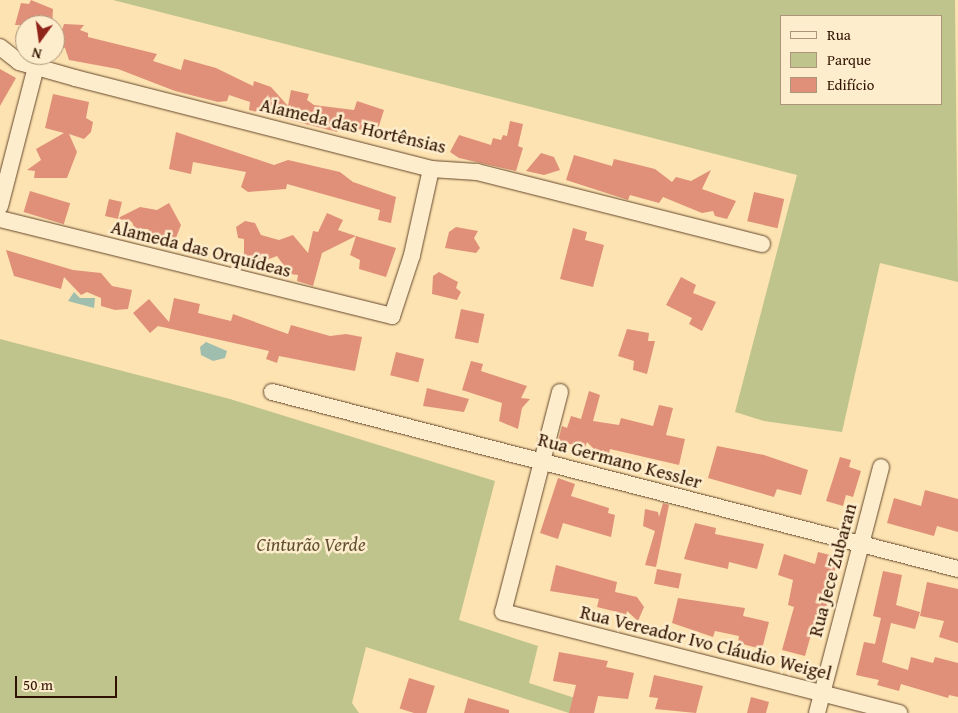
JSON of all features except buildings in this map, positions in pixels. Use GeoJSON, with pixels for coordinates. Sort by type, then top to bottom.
{"type":"FeatureCollection","features":[{"type":"Feature","properties":{"kind":"street","name":"Alameda das Hortênsias"},"geometry":{"type":"LineString","coordinates":[[0,47],[19,62],[36,67],[431,168],[477,172],[762,244]]}},
{"type":"Feature","properties":{"kind":"street"},"geometry":{"type":"LineString","coordinates":[[0,206],[36,67]]}},
{"type":"Feature","properties":{"kind":"street","name":"Alameda das Orquídeas"},"geometry":{"type":"LineString","coordinates":[[0,219],[392,316],[412,255],[431,168]]}},
{"type":"Feature","properties":{"kind":"street","name":"Rua Germano Kessler"},"geometry":{"type":"LineString","coordinates":[[272,392],[958,569]]}},
{"type":"Feature","properties":{"kind":"street"},"geometry":{"type":"LineString","coordinates":[[542,461],[560,392]]}},
{"type":"Feature","properties":{"kind":"street","name":"Rua Vereador Ivo Cláudio Weigel"},"geometry":{"type":"LineString","coordinates":[[542,461],[503,612],[899,713]]}},
{"type":"Feature","properties":{"kind":"street","name":"Rua Jece Zubaran"},"geometry":{"type":"LineString","coordinates":[[817,713],[880,467]]}},
{"type":"Feature","properties":{"kind":"green space"},"geometry":{"type":"Polygon","coordinates":[[[113,0],[955,0],[958,282],[880,263],[842,432],[764,421],[735,412],[797,175],[113,0]]]}},
{"type":"Feature","properties":{"kind":"green space","name":"Cinturão Verde"},"geometry":{"type":"Polygon","coordinates":[[[0,339],[230,399],[495,481],[459,620],[538,646],[529,683],[593,704],[593,713],[569,713],[366,647],[352,703],[359,713],[0,713],[0,339]]]}},
{"type":"Feature","properties":{"kind":"shaded area"},"geometry":{"type":"Polygon","coordinates":[[[74,292],[80,298],[95,298],[94,308],[68,301],[74,292]]]}},
{"type":"Feature","properties":{"kind":"shaded area"},"geometry":{"type":"Polygon","coordinates":[[[206,342],[227,351],[225,358],[213,361],[201,355],[200,347],[206,342]]]}}]}
